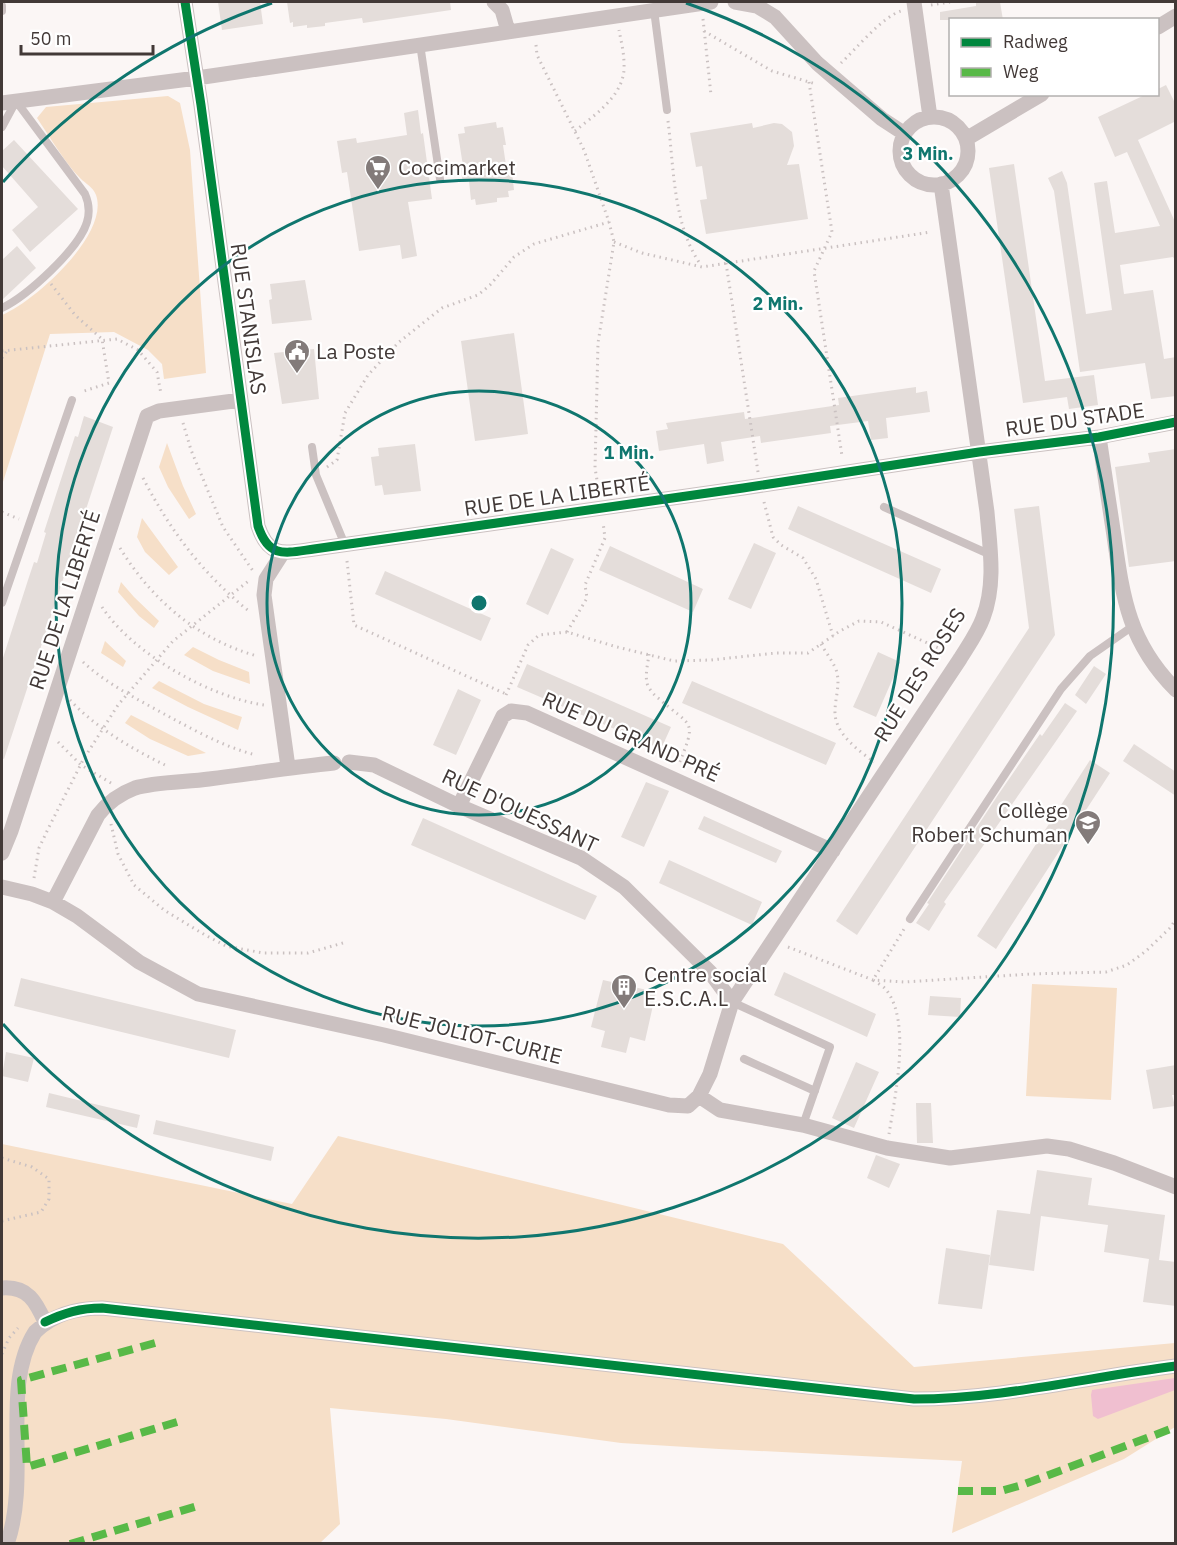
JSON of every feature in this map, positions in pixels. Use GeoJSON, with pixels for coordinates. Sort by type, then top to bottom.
{"type":"FeatureCollection","features":[{"type":"Feature","properties":{"kind":"street","name":"RUE STANISLAS"},"geometry":{"type":"LineString","coordinates":[[185,2],[258,526],[267,545],[282,554]]}},
{"type":"Feature","properties":{"kind":"street"},"geometry":{"type":"LineString","coordinates":[[494,2],[502,9],[508,31]]}},
{"type":"Feature","properties":{"kind":"street"},"geometry":{"type":"LineString","coordinates":[[9,102],[197,78],[706,2]]}},
{"type":"Feature","properties":{"kind":"street"},"geometry":{"type":"LineString","coordinates":[[735,2],[755,4],[775,17],[817,63],[882,119],[904,134]]}},
{"type":"Feature","properties":{"kind":"street"},"geometry":{"type":"LineString","coordinates":[[915,4],[930,117]]}},
{"type":"Feature","properties":{"kind":"street"},"geometry":{"type":"LineString","coordinates":[[1159,26],[1176,16]]}},
{"type":"Feature","properties":{"kind":"street"},"geometry":{"type":"LineString","coordinates":[[966,139],[1039,96]]}},
{"type":"Feature","properties":{"kind":"street"},"geometry":{"type":"LineString","coordinates":[[930,117],[949,120],[966,139],[968,152],[965,164],[955,178],[941,184],[926,184],[909,174],[903,164],[900,149],[904,134],[915,122],[930,117]]}},
{"type":"Feature","properties":{"kind":"street","name":"RUE DES ROSES"},"geometry":{"type":"LineString","coordinates":[[699,1096],[710,1074],[732,1002],[960,659],[983,619],[991,585],[991,555],[979,452],[941,184]]}},
{"type":"Feature","properties":{"kind":"street","name":"RUE DE LA LIBERTÉ"},"geometry":{"type":"LineString","coordinates":[[2,853],[147,416],[159,411],[241,400]]}},
{"type":"Feature","properties":{"kind":"street","name":"RUE DU STADE"},"geometry":{"type":"LineString","coordinates":[[979,452],[1099,436],[1176,422]]}},
{"type":"Feature","properties":{"kind":"street"},"geometry":{"type":"LineString","coordinates":[[1099,436],[1124,599],[1144,652],[1160,675],[1176,690]]}},
{"type":"Feature","properties":{"kind":"street","name":"RUE DE LA LIBERTÉ"},"geometry":{"type":"LineString","coordinates":[[282,554],[760,486],[979,452]]}},
{"type":"Feature","properties":{"kind":"street"},"geometry":{"type":"LineString","coordinates":[[282,554],[266,579],[264,595],[288,767]]}},
{"type":"Feature","properties":{"kind":"street","name":"RUE DU GRAND PRÉ"},"geometry":{"type":"LineString","coordinates":[[459,807],[504,717],[511,711],[527,713],[833,851]]}},
{"type":"Feature","properties":{"kind":"street","name":"RUE D'OUESSANT"},"geometry":{"type":"LineString","coordinates":[[53,902],[72,869],[93,824],[106,804],[137,787],[288,767],[341,763],[374,765],[459,807],[581,858],[624,887],[710,972],[732,1002]]}},
{"type":"Feature","properties":{"kind":"street","name":"RUE JOLIOT-CURIE"},"geometry":{"type":"LineString","coordinates":[[2,887],[53,902],[77,916],[139,962],[198,994],[384,1035],[669,1105],[688,1106],[699,1096]]}},
{"type":"Feature","properties":{"kind":"street"},"geometry":{"type":"LineString","coordinates":[[699,1096],[720,1110],[803,1125],[887,1148],[950,1158],[1047,1146],[1069,1149],[1114,1163],[1176,1187]]}},
{"type":"Feature","properties":{"kind":"street"},"geometry":{"type":"LineString","coordinates":[[2,1288],[9,1287],[23,1292],[35,1300],[45,1322]]}},
{"type":"Feature","properties":{"kind":"street"},"geometry":{"type":"LineString","coordinates":[[7,1544],[14,1510],[7,1390],[12,1365],[25,1342],[45,1322],[61,1314],[82,1308],[102,1308],[914,1400],[1009,1392],[1176,1366]]}},
{"type":"Feature","properties":{"kind":"lane"},"geometry":{"type":"LineString","coordinates":[[654,10],[667,110]]}},
{"type":"Feature","properties":{"kind":"lane"},"geometry":{"type":"LineString","coordinates":[[420,44],[440,179]]}},
{"type":"Feature","properties":{"kind":"lane"},"geometry":{"type":"LineString","coordinates":[[2,127],[9,102]]}},
{"type":"Feature","properties":{"kind":"lane"},"geometry":{"type":"LineString","coordinates":[[2,308],[20,298],[78,240],[87,223],[89,203],[85,194],[9,102]]}},
{"type":"Feature","properties":{"kind":"lane"},"geometry":{"type":"LineString","coordinates":[[2,603],[72,400]]}},
{"type":"Feature","properties":{"kind":"lane"},"geometry":{"type":"LineString","coordinates":[[312,447],[316,475],[345,545]]}},
{"type":"Feature","properties":{"kind":"lane"},"geometry":{"type":"LineString","coordinates":[[884,507],[991,555]]}},
{"type":"Feature","properties":{"kind":"lane"},"geometry":{"type":"LineString","coordinates":[[910,919],[1061,689],[1090,656],[1133,626]]}},
{"type":"Feature","properties":{"kind":"lane"},"geometry":{"type":"LineString","coordinates":[[732,1002],[830,1047],[803,1125]]}},
{"type":"Feature","properties":{"kind":"lane"},"geometry":{"type":"LineString","coordinates":[[744,1059],[815,1091]]}},
{"type":"Feature","properties":{"kind":"path"},"geometry":{"type":"LineString","coordinates":[[706,2],[704,31],[711,95]]}},
{"type":"Feature","properties":{"kind":"path"},"geometry":{"type":"LineString","coordinates":[[704,31],[772,71],[819,84],[894,13],[915,4],[950,2]]}},
{"type":"Feature","properties":{"kind":"path"},"geometry":{"type":"LineString","coordinates":[[575,131],[606,106],[621,83],[625,66],[617,15]]}},
{"type":"Feature","properties":{"kind":"path"},"geometry":{"type":"LineString","coordinates":[[534,28],[537,55],[584,150],[614,242],[598,344],[595,468],[605,538],[585,585],[587,598],[567,632]]}},
{"type":"Feature","properties":{"kind":"path"},"geometry":{"type":"LineString","coordinates":[[809,82],[832,232],[814,272],[845,472]]}},
{"type":"Feature","properties":{"kind":"path"},"geometry":{"type":"LineString","coordinates":[[667,110],[680,217],[685,237],[702,267]]}},
{"type":"Feature","properties":{"kind":"path"},"geometry":{"type":"LineString","coordinates":[[316,475],[337,460],[345,413],[368,375],[399,342],[442,308],[478,295],[490,285],[514,257],[534,244],[609,222]]}},
{"type":"Feature","properties":{"kind":"path"},"geometry":{"type":"LineString","coordinates":[[614,242],[642,253],[702,267],[948,230]]}},
{"type":"Feature","properties":{"kind":"path"},"geometry":{"type":"LineString","coordinates":[[726,263],[760,486],[773,537],[802,558],[816,579],[833,636]]}},
{"type":"Feature","properties":{"kind":"path"},"geometry":{"type":"LineString","coordinates":[[45,275],[66,304],[102,339],[109,383],[88,389],[72,400]]}},
{"type":"Feature","properties":{"kind":"path"},"geometry":{"type":"LineString","coordinates":[[2,358],[7,351]]}},
{"type":"Feature","properties":{"kind":"path"},"geometry":{"type":"LineString","coordinates":[[142,477],[161,512],[194,558],[230,596],[268,626]]}},
{"type":"Feature","properties":{"kind":"path"},"geometry":{"type":"LineString","coordinates":[[2,512],[29,523]]}},
{"type":"Feature","properties":{"kind":"path"},"geometry":{"type":"LineString","coordinates":[[345,545],[354,625],[506,694]]}},
{"type":"Feature","properties":{"kind":"path"},"geometry":{"type":"LineString","coordinates":[[120,548],[148,589],[192,626],[236,650],[257,656]]}},
{"type":"Feature","properties":{"kind":"path"},"geometry":{"type":"LineString","coordinates":[[32,894],[39,848],[81,765],[118,705],[173,641],[255,575]]}},
{"type":"Feature","properties":{"kind":"path"},"geometry":{"type":"LineString","coordinates":[[101,606],[113,623],[139,647],[158,659],[219,693],[243,702],[274,707]]}},
{"type":"Feature","properties":{"kind":"path"},"geometry":{"type":"LineString","coordinates":[[511,711],[506,694],[528,645],[539,635],[567,632],[674,661],[711,660],[808,653],[859,621],[881,622],[960,659]]}},
{"type":"Feature","properties":{"kind":"path"},"geometry":{"type":"LineString","coordinates":[[821,644],[837,672],[838,688],[834,714],[840,729],[855,747],[885,770]]}},
{"type":"Feature","properties":{"kind":"path"},"geometry":{"type":"LineString","coordinates":[[649,654],[647,684],[656,696],[687,720],[690,728],[687,745],[673,779]]}},
{"type":"Feature","properties":{"kind":"path"},"geometry":{"type":"LineString","coordinates":[[82,661],[94,672],[128,694],[193,729],[263,757]]}},
{"type":"Feature","properties":{"kind":"path"},"geometry":{"type":"LineString","coordinates":[[63,692],[85,716],[146,756],[167,766]]}},
{"type":"Feature","properties":{"kind":"path"},"geometry":{"type":"LineString","coordinates":[[57,741],[81,765],[111,783]]}},
{"type":"Feature","properties":{"kind":"path"},"geometry":{"type":"LineString","coordinates":[[106,804],[118,854],[134,885],[164,910],[205,935],[226,946],[263,953],[308,953],[343,943]]}},
{"type":"Feature","properties":{"kind":"path"},"geometry":{"type":"LineString","coordinates":[[873,980],[910,919]]}},
{"type":"Feature","properties":{"kind":"path"},"geometry":{"type":"LineString","coordinates":[[873,980],[904,982],[1106,972],[1127,965],[1146,951],[1176,919]]}},
{"type":"Feature","properties":{"kind":"path"},"geometry":{"type":"LineString","coordinates":[[772,941],[873,980],[886,989],[893,1002],[898,1025],[900,1054],[887,1148]]}},
{"type":"Feature","properties":{"kind":"path"},"geometry":{"type":"LineString","coordinates":[[2,1158],[32,1167],[49,1179],[49,1199],[41,1212],[2,1221]]}},
{"type":"Feature","properties":{"kind":"path"},"geometry":{"type":"LineString","coordinates":[[2,1354],[9,1338],[20,1325]]}},
{"type":"Feature","properties":{"kind":"shaded area"},"geometry":{"type":"Polygon","coordinates":[[[168,96],[180,103],[190,150],[206,373],[164,379],[162,364],[148,350],[114,332],[50,334],[2,485],[2,315],[32,296],[66,265],[81,247],[92,228],[97,211],[95,192],[69,165],[37,118],[46,107],[168,96]]]}},
{"type":"Feature","properties":{"kind":"shaded area"},"geometry":{"type":"Polygon","coordinates":[[[167,443],[196,514],[189,519],[168,487],[159,467],[167,443]]]}},
{"type":"Feature","properties":{"kind":"shaded area"},"geometry":{"type":"Polygon","coordinates":[[[142,518],[178,567],[169,575],[145,552],[137,537],[142,518]]]}},
{"type":"Feature","properties":{"kind":"shaded area"},"geometry":{"type":"Polygon","coordinates":[[[121,582],[159,621],[154,628],[139,616],[118,592],[121,582]]]}},
{"type":"Feature","properties":{"kind":"shaded area"},"geometry":{"type":"Polygon","coordinates":[[[105,641],[126,661],[123,667],[101,653],[105,641]]]}},
{"type":"Feature","properties":{"kind":"shaded area"},"geometry":{"type":"Polygon","coordinates":[[[193,647],[249,672],[250,684],[213,671],[184,655],[193,647]]]}},
{"type":"Feature","properties":{"kind":"shaded area"},"geometry":{"type":"Polygon","coordinates":[[[159,681],[204,704],[242,717],[238,730],[152,688],[159,681]]]}},
{"type":"Feature","properties":{"kind":"shaded area"},"geometry":{"type":"Polygon","coordinates":[[[131,715],[206,753],[188,756],[150,739],[125,723],[131,715]]]}},
{"type":"Feature","properties":{"kind":"shaded area"},"geometry":{"type":"Polygon","coordinates":[[[1032,984],[1117,988],[1111,1100],[1026,1096],[1032,984]]]}},
{"type":"Feature","properties":{"kind":"shaded area"},"geometry":{"type":"Polygon","coordinates":[[[338,1136],[783,1244],[914,1367],[1175,1343],[1175,1427],[1124,1459],[952,1533],[962,1461],[621,1443],[446,1419],[330,1408],[340,1524],[320,1543],[2,1543],[2,1144],[292,1204],[338,1136]]]}},
{"type":"Feature","properties":{"kind":"shaded area"},"geometry":{"type":"Polygon","coordinates":[[[1175,1378],[1175,1390],[1098,1419],[1093,1416],[1092,1390],[1175,1378]]]}},
{"type":"Feature","properties":{"kind":"building"},"geometry":{"type":"Polygon","coordinates":[[[218,2],[260,2],[263,24],[222,30],[218,2]]]}},
{"type":"Feature","properties":{"kind":"building"},"geometry":{"type":"Polygon","coordinates":[[[287,2],[450,2],[451,10],[363,23],[362,18],[307,28],[307,25],[293,27],[293,22],[290,23],[287,2]]]}},
{"type":"Feature","properties":{"kind":"building"},"geometry":{"type":"Polygon","coordinates":[[[976,2],[1000,2],[1003,18],[940,20],[940,12],[976,6],[976,2]]]}},
{"type":"Feature","properties":{"kind":"building"},"geometry":{"type":"Polygon","coordinates":[[[1166,85],[1176,105],[1176,121],[1138,140],[1176,224],[1176,261],[1173,257],[1120,265],[1124,294],[1153,290],[1164,359],[1176,357],[1176,396],[1151,399],[1145,363],[1080,372],[1054,191],[1048,178],[1062,171],[1067,183],[1086,314],[1112,310],[1094,183],[1107,181],[1115,233],[1160,226],[1127,152],[1115,157],[1098,117],[1143,96],[1159,96],[1159,88],[1166,85]]]}},
{"type":"Feature","properties":{"kind":"building"},"geometry":{"type":"Polygon","coordinates":[[[418,110],[432,199],[408,202],[417,256],[402,259],[400,245],[359,251],[347,172],[342,173],[337,141],[356,138],[357,143],[407,135],[404,113],[418,110]]]}},
{"type":"Feature","properties":{"kind":"building"},"geometry":{"type":"Polygon","coordinates":[[[496,122],[497,128],[503,127],[507,172],[512,172],[514,190],[508,191],[509,197],[497,198],[497,202],[476,205],[475,199],[471,200],[469,181],[463,182],[458,134],[465,133],[464,127],[496,122]]]}},
{"type":"Feature","properties":{"kind":"building"},"geometry":{"type":"Polygon","coordinates":[[[752,123],[753,128],[774,123],[782,124],[792,132],[794,146],[787,165],[799,164],[808,219],[706,234],[700,200],[707,199],[702,166],[696,167],[690,133],[752,123]]]}},
{"type":"Feature","properties":{"kind":"building"},"geometry":{"type":"Polygon","coordinates":[[[14,140],[78,209],[30,252],[12,230],[38,207],[2,166],[2,151],[14,140]]]}},
{"type":"Feature","properties":{"kind":"building"},"geometry":{"type":"Polygon","coordinates":[[[1014,164],[1045,381],[1094,375],[1098,405],[1069,409],[1067,397],[1023,403],[989,168],[1014,164]]]}},
{"type":"Feature","properties":{"kind":"building"},"geometry":{"type":"Polygon","coordinates":[[[17,246],[36,268],[2,300],[2,260],[17,246]]]}},
{"type":"Feature","properties":{"kind":"building"},"geometry":{"type":"Polygon","coordinates":[[[305,280],[312,320],[272,324],[270,284],[305,280]]]}},
{"type":"Feature","properties":{"kind":"building"},"geometry":{"type":"Polygon","coordinates":[[[514,333],[528,434],[475,441],[461,341],[514,333]]]}},
{"type":"Feature","properties":{"kind":"building"},"geometry":{"type":"Polygon","coordinates":[[[314,349],[319,399],[282,404],[274,353],[314,349]]]}},
{"type":"Feature","properties":{"kind":"building"},"geometry":{"type":"Polygon","coordinates":[[[916,387],[916,393],[927,391],[930,412],[886,418],[888,438],[871,440],[868,421],[830,426],[831,433],[761,443],[760,436],[721,442],[724,461],[707,464],[704,444],[659,451],[656,431],[668,429],[666,423],[744,412],[745,419],[839,405],[838,398],[916,387]]]}},
{"type":"Feature","properties":{"kind":"building"},"geometry":{"type":"Polygon","coordinates":[[[84,416],[113,427],[4,759],[2,758],[2,661],[34,562],[37,563],[46,533],[44,532],[75,436],[78,437],[84,416]]]}},
{"type":"Feature","properties":{"kind":"building"},"geometry":{"type":"Polygon","coordinates":[[[415,444],[421,491],[384,495],[382,485],[375,486],[371,457],[379,456],[378,448],[415,444]]]}},
{"type":"Feature","properties":{"kind":"building"},"geometry":{"type":"Polygon","coordinates":[[[1176,449],[1176,561],[1129,567],[1115,467],[1150,462],[1148,453],[1176,449]]]}},
{"type":"Feature","properties":{"kind":"building"},"geometry":{"type":"Polygon","coordinates":[[[798,506],[941,569],[931,593],[788,529],[798,506]]]}},
{"type":"Feature","properties":{"kind":"building"},"geometry":{"type":"Polygon","coordinates":[[[1039,506],[1055,635],[857,935],[836,921],[1029,628],[1014,509],[1039,506]]]}},
{"type":"Feature","properties":{"kind":"building"},"geometry":{"type":"Polygon","coordinates":[[[754,543],[776,553],[751,609],[728,599],[754,543]]]}},
{"type":"Feature","properties":{"kind":"building"},"geometry":{"type":"Polygon","coordinates":[[[610,546],[703,589],[693,612],[599,570],[610,546]]]}},
{"type":"Feature","properties":{"kind":"building"},"geometry":{"type":"Polygon","coordinates":[[[551,548],[574,559],[548,615],[526,604],[551,548]]]}},
{"type":"Feature","properties":{"kind":"building"},"geometry":{"type":"Polygon","coordinates":[[[385,571],[491,618],[481,641],[375,594],[385,571]]]}},
{"type":"Feature","properties":{"kind":"building"},"geometry":{"type":"Polygon","coordinates":[[[878,652],[900,662],[876,717],[853,707],[878,652]]]}},
{"type":"Feature","properties":{"kind":"building"},"geometry":{"type":"Polygon","coordinates":[[[527,664],[671,727],[661,749],[517,687],[527,664]]]}},
{"type":"Feature","properties":{"kind":"building"},"geometry":{"type":"Polygon","coordinates":[[[1094,666],[1106,674],[1086,704],[1075,695],[1094,666]]]}},
{"type":"Feature","properties":{"kind":"building"},"geometry":{"type":"Polygon","coordinates":[[[692,681],[836,743],[826,765],[682,703],[692,681]]]}},
{"type":"Feature","properties":{"kind":"building"},"geometry":{"type":"Polygon","coordinates":[[[458,689],[481,700],[456,755],[433,745],[458,689]]]}},
{"type":"Feature","properties":{"kind":"building"},"geometry":{"type":"Polygon","coordinates":[[[1065,703],[1077,711],[944,902],[946,904],[929,931],[916,923],[998,795],[1040,734],[1042,736],[1065,703]]]}},
{"type":"Feature","properties":{"kind":"building"},"geometry":{"type":"Polygon","coordinates":[[[1134,744],[1176,772],[1176,796],[1123,761],[1134,744]]]}},
{"type":"Feature","properties":{"kind":"building"},"geometry":{"type":"Polygon","coordinates":[[[1090,760],[1110,773],[996,949],[977,936],[1090,760]]]}},
{"type":"Feature","properties":{"kind":"building"},"geometry":{"type":"Polygon","coordinates":[[[646,782],[669,791],[644,847],[621,837],[646,782]]]}},
{"type":"Feature","properties":{"kind":"building"},"geometry":{"type":"Polygon","coordinates":[[[704,816],[782,851],[776,863],[698,829],[704,816]]]}},
{"type":"Feature","properties":{"kind":"building"},"geometry":{"type":"Polygon","coordinates":[[[423,818],[597,896],[585,920],[411,845],[423,818]]]}},
{"type":"Feature","properties":{"kind":"building"},"geometry":{"type":"Polygon","coordinates":[[[669,860],[762,902],[752,925],[659,883],[669,860]]]}},
{"type":"Feature","properties":{"kind":"building"},"geometry":{"type":"Polygon","coordinates":[[[784,972],[876,1014],[867,1037],[774,995],[784,972]]]}},
{"type":"Feature","properties":{"kind":"building"},"geometry":{"type":"Polygon","coordinates":[[[21,978],[236,1030],[229,1058],[14,1006],[21,978]]]}},
{"type":"Feature","properties":{"kind":"building","name":"Centre social E.S.C.A.L"},"geometry":{"type":"Polygon","coordinates":[[[603,980],[656,992],[645,1041],[630,1037],[626,1053],[601,1047],[605,1031],[591,1027],[603,980]]]}},
{"type":"Feature","properties":{"kind":"building"},"geometry":{"type":"Polygon","coordinates":[[[930,996],[961,998],[960,1017],[928,1015],[930,996]]]}},
{"type":"Feature","properties":{"kind":"building"},"geometry":{"type":"Polygon","coordinates":[[[6,1052],[34,1058],[28,1082],[2,1076],[6,1052]]]}},
{"type":"Feature","properties":{"kind":"building"},"geometry":{"type":"Polygon","coordinates":[[[856,1062],[879,1072],[854,1128],[832,1118],[856,1062]]]}},
{"type":"Feature","properties":{"kind":"building"},"geometry":{"type":"Polygon","coordinates":[[[1176,1065],[1176,1095],[1172,1095],[1175,1106],[1153,1109],[1146,1070],[1176,1065]]]}},
{"type":"Feature","properties":{"kind":"building"},"geometry":{"type":"Polygon","coordinates":[[[49,1093],[140,1115],[137,1128],[46,1107],[49,1093]]]}},
{"type":"Feature","properties":{"kind":"building"},"geometry":{"type":"Polygon","coordinates":[[[916,1103],[931,1103],[933,1143],[917,1143],[916,1103]]]}},
{"type":"Feature","properties":{"kind":"building"},"geometry":{"type":"Polygon","coordinates":[[[156,1120],[274,1147],[271,1161],[153,1134],[156,1120]]]}},
{"type":"Feature","properties":{"kind":"building"},"geometry":{"type":"Polygon","coordinates":[[[876,1155],[900,1164],[889,1188],[867,1178],[876,1155]]]}},
{"type":"Feature","properties":{"kind":"building"},"geometry":{"type":"Polygon","coordinates":[[[1037,1170],[1092,1178],[1088,1205],[1165,1215],[1159,1260],[1176,1262],[1176,1306],[1143,1302],[1149,1259],[1104,1252],[1108,1225],[1041,1216],[1034,1271],[989,1265],[997,1210],[1030,1214],[1037,1170]]]}},
{"type":"Feature","properties":{"kind":"building"},"geometry":{"type":"Polygon","coordinates":[[[946,1248],[990,1255],[982,1309],[938,1304],[946,1248]]]}},
{"type":"Feature","properties":{"kind":"marked path"},"geometry":{"type":"LineString","coordinates":[[155,1343],[21,1380],[27,1467],[177,1422]]}},
{"type":"Feature","properties":{"kind":"marked path"},"geometry":{"type":"LineString","coordinates":[[958,1491],[1001,1491],[1022,1485],[1176,1427]]}},
{"type":"Feature","properties":{"kind":"marked path"},"geometry":{"type":"LineString","coordinates":[[70,1544],[201,1505]]}},
{"type":"Feature","properties":{"kind":"cycle path"},"geometry":{"type":"LineString","coordinates":[[185,2],[258,526],[262,537],[273,549],[286,552],[304,551],[979,452],[1099,437],[1176,422]]}},
{"type":"Feature","properties":{"kind":"cycle path"},"geometry":{"type":"LineString","coordinates":[[45,1322],[72,1312],[102,1308],[914,1399],[1012,1391],[1176,1366]]}},
{"type":"Feature","properties":{"kind":"place","name":"Coccimarket"},"geometry":{"type":"Point","coordinates":[378,191]}},
{"type":"Feature","properties":{"kind":"place","name":"La Poste"},"geometry":{"type":"Point","coordinates":[297,375]}},
{"type":"Feature","properties":{"kind":"place","name":"Collège Robert Schuman"},"geometry":{"type":"Point","coordinates":[1088,846]}},
{"type":"Feature","properties":{"kind":"place","name":"Centre social E.S.C.A.L"},"geometry":{"type":"Point","coordinates":[624,1010]}}]}
